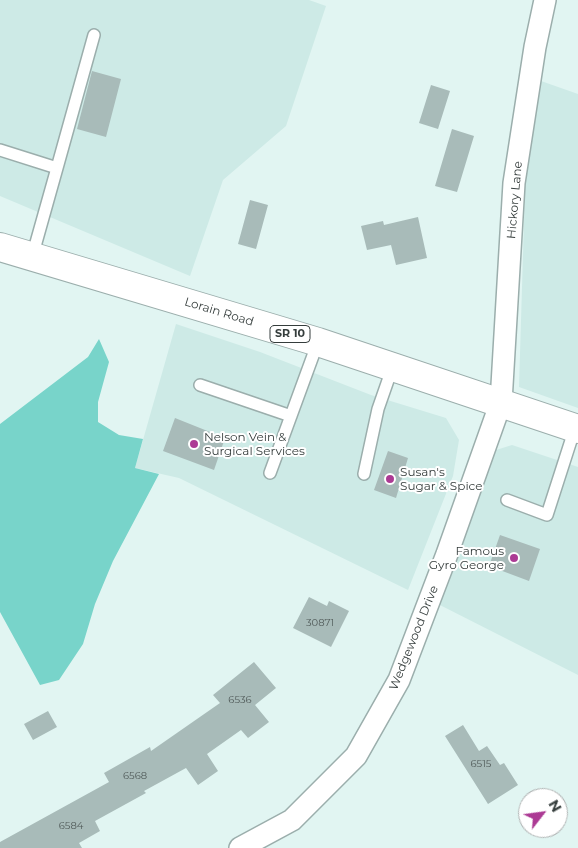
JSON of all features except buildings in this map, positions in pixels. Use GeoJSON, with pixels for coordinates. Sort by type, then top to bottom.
{"type":"FeatureCollection","features":[{"type":"Feature","properties":{"kind":"main road","name":"Lorain Road"},"geometry":{"type":"LineString","coordinates":[[0,247],[318,342],[501,402],[576,429]]}},
{"type":"Feature","properties":{"kind":"street","name":"Hickory Lane"},"geometry":{"type":"LineString","coordinates":[[501,402],[514,183],[535,47],[545,0]]}},
{"type":"Feature","properties":{"kind":"street","name":"Wedgewood Drive"},"geometry":{"type":"LineString","coordinates":[[240,848],[292,820],[356,756],[399,680],[501,402]]}},
{"type":"Feature","properties":{"kind":"lane"},"geometry":{"type":"LineString","coordinates":[[32,257],[94,35]]}},
{"type":"Feature","properties":{"kind":"lane"},"geometry":{"type":"LineString","coordinates":[[0,150],[57,168]]}},
{"type":"Feature","properties":{"kind":"lane"},"geometry":{"type":"LineString","coordinates":[[270,473],[318,342]]}},
{"type":"Feature","properties":{"kind":"lane"},"geometry":{"type":"LineString","coordinates":[[364,474],[378,410],[393,366]]}},
{"type":"Feature","properties":{"kind":"lane"},"geometry":{"type":"LineString","coordinates":[[200,385],[291,416]]}},
{"type":"Feature","properties":{"kind":"lane"},"geometry":{"type":"LineString","coordinates":[[507,500],[547,515],[576,429]]}},
{"type":"Feature","properties":{"kind":"shaded area"},"geometry":{"type":"Polygon","coordinates":[[[0,0],[309,0],[326,6],[286,126],[223,180],[190,276],[0,196],[0,0]]]}},
{"type":"Feature","properties":{"kind":"shaded area"},"geometry":{"type":"Polygon","coordinates":[[[541,81],[578,94],[578,408],[519,387],[525,188],[541,81]]]}},
{"type":"Feature","properties":{"kind":"shaded area"},"geometry":{"type":"Polygon","coordinates":[[[176,324],[260,352],[371,395],[446,418],[459,440],[453,476],[408,590],[179,478],[135,468],[176,324]]]}},
{"type":"Feature","properties":{"kind":"shaded area"},"geometry":{"type":"Polygon","coordinates":[[[99,339],[109,362],[98,402],[98,422],[119,435],[143,439],[135,468],[159,474],[113,561],[95,604],[83,644],[59,680],[40,685],[0,612],[0,424],[88,357],[99,339]]]}},
{"type":"Feature","properties":{"kind":"shaded area"},"geometry":{"type":"Polygon","coordinates":[[[512,445],[578,467],[578,675],[432,601],[489,456],[496,450],[512,445]]]}},
{"type":"Feature","properties":{"kind":"place","name":"Nelson Vein & Surgical Services"},"geometry":{"type":"Point","coordinates":[194,444]}},
{"type":"Feature","properties":{"kind":"place","name":"Susan's Sugar & Spice"},"geometry":{"type":"Point","coordinates":[390,479]}},
{"type":"Feature","properties":{"kind":"place","name":"Famous Gyro George"},"geometry":{"type":"Point","coordinates":[514,558]}}]}
